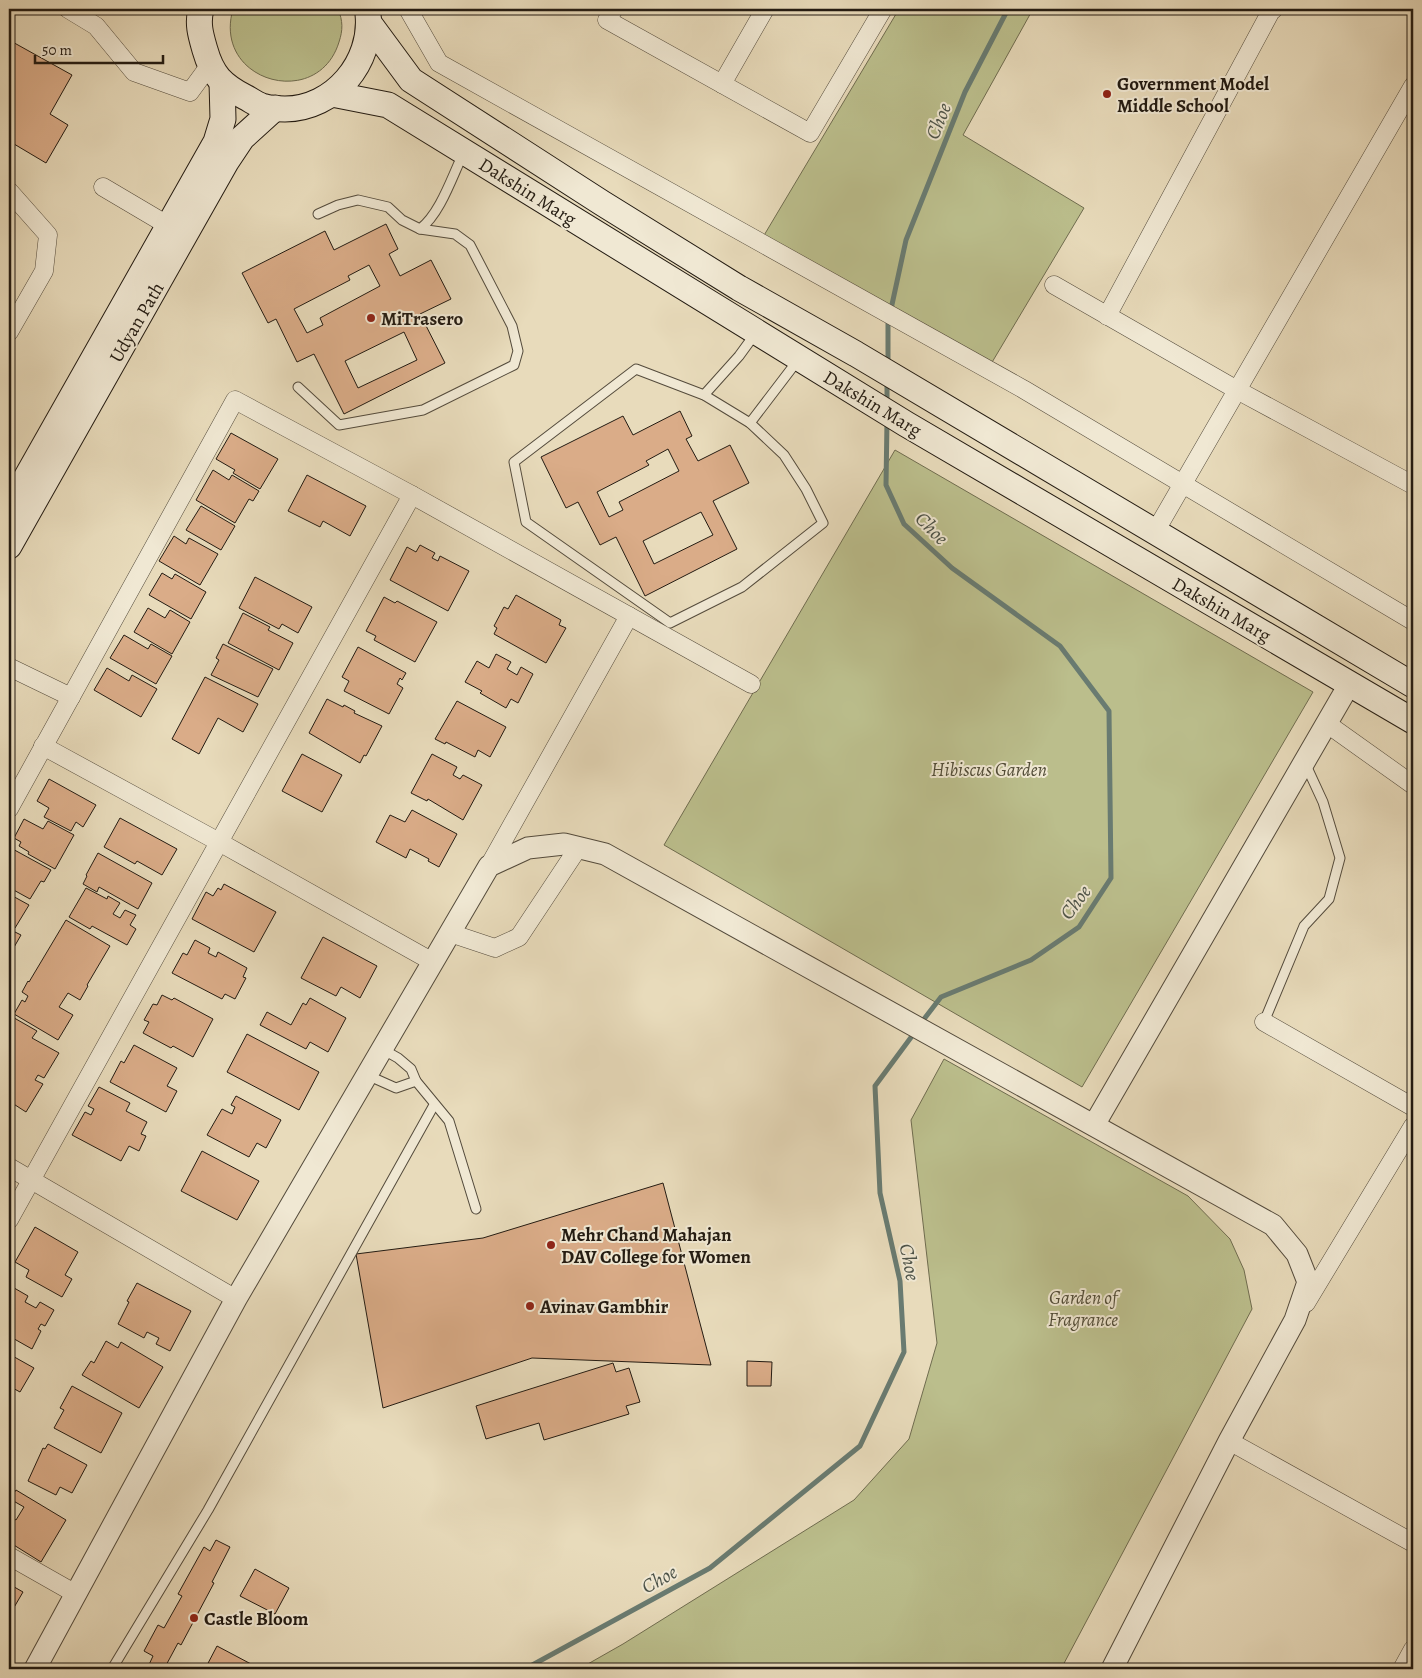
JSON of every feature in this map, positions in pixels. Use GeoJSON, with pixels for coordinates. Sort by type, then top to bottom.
{"type":"FeatureCollection","features":[{"type":"Feature","properties":{"kind":"main road","name":"Udyan Path"},"geometry":{"type":"LineString","coordinates":[[9,508],[216,142],[223,119],[216,74],[199,30],[198,11]]}},
{"type":"Feature","properties":{"kind":"main road"},"geometry":{"type":"LineString","coordinates":[[216,74],[228,89],[263,106],[275,108],[300,107],[314,103],[332,94],[353,73],[364,51],[367,40],[368,16]]}},
{"type":"Feature","properties":{"kind":"main road","name":"Dakshin Marg"},"geometry":{"type":"LineString","coordinates":[[368,16],[411,80],[602,203],[739,288],[856,354],[1413,685]]}},
{"type":"Feature","properties":{"kind":"main road","name":"Dakshin Marg"},"geometry":{"type":"LineString","coordinates":[[332,94],[388,105],[906,424],[1413,721]]}},
{"type":"Feature","properties":{"kind":"main road","name":"Udyan Path"},"geometry":{"type":"LineString","coordinates":[[9,546],[226,162],[242,138],[275,108]]}},
{"type":"Feature","properties":{"kind":"street"},"geometry":{"type":"LineString","coordinates":[[68,9],[96,26],[134,72],[190,92],[216,74]]}},
{"type":"Feature","properties":{"kind":"street"},"geometry":{"type":"LineString","coordinates":[[408,9],[439,62],[1023,389],[1413,621]]}},
{"type":"Feature","properties":{"kind":"street"},"geometry":{"type":"LineString","coordinates":[[614,9],[607,20],[810,133],[883,9]]}},
{"type":"Feature","properties":{"kind":"street"},"geometry":{"type":"LineString","coordinates":[[722,84],[765,9]]}},
{"type":"Feature","properties":{"kind":"street"},"geometry":{"type":"LineString","coordinates":[[1107,316],[1271,11],[1274,9]]}},
{"type":"Feature","properties":{"kind":"street"},"geometry":{"type":"LineString","coordinates":[[1155,532],[1413,86]]}},
{"type":"Feature","properties":{"kind":"street"},"geometry":{"type":"LineString","coordinates":[[103,187],[168,226]]}},
{"type":"Feature","properties":{"kind":"street"},"geometry":{"type":"LineString","coordinates":[[9,191],[48,235],[44,271],[16,303],[9,332]]}},
{"type":"Feature","properties":{"kind":"street"},"geometry":{"type":"LineString","coordinates":[[1054,285],[1237,390],[1413,485]]}},
{"type":"Feature","properties":{"kind":"street"},"geometry":{"type":"LineString","coordinates":[[9,808],[235,400],[412,495],[751,684]]}},
{"type":"Feature","properties":{"kind":"street"},"geometry":{"type":"LineString","coordinates":[[9,1220],[412,495]]}},
{"type":"Feature","properties":{"kind":"street"},"geometry":{"type":"LineString","coordinates":[[35,1669],[236,1299],[489,866],[629,616]]}},
{"type":"Feature","properties":{"kind":"street"},"geometry":{"type":"LineString","coordinates":[[9,667],[71,697]]}},
{"type":"Feature","properties":{"kind":"street"},"geometry":{"type":"LineString","coordinates":[[1094,1125],[1350,683]]}},
{"type":"Feature","properties":{"kind":"street"},"geometry":{"type":"LineString","coordinates":[[1326,723],[1413,785]]}},
{"type":"Feature","properties":{"kind":"street"},"geometry":{"type":"LineString","coordinates":[[43,746],[433,962]]}},
{"type":"Feature","properties":{"kind":"street"},"geometry":{"type":"LineString","coordinates":[[489,866],[528,848],[564,844],[604,854],[1273,1225],[1297,1254],[1308,1282],[1295,1320]]}},
{"type":"Feature","properties":{"kind":"street"},"geometry":{"type":"LineString","coordinates":[[450,933],[495,948],[519,937],[578,848]]}},
{"type":"Feature","properties":{"kind":"street"},"geometry":{"type":"LineString","coordinates":[[1264,1022],[1413,1107]]}},
{"type":"Feature","properties":{"kind":"street"},"geometry":{"type":"LineString","coordinates":[[1112,1669],[1229,1441],[1295,1320],[1413,1126]]}},
{"type":"Feature","properties":{"kind":"street"},"geometry":{"type":"LineString","coordinates":[[9,1167],[236,1299]]}},
{"type":"Feature","properties":{"kind":"street"},"geometry":{"type":"LineString","coordinates":[[1229,1441],[1413,1543]]}},
{"type":"Feature","properties":{"kind":"street"},"geometry":{"type":"LineString","coordinates":[[9,1556],[76,1594]]}},
{"type":"Feature","properties":{"kind":"street"},"geometry":{"type":"LineString","coordinates":[[1402,1669],[1413,1649]]}},
{"type":"Feature","properties":{"kind":"lane"},"geometry":{"type":"LineString","coordinates":[[420,229],[428,223],[432,216],[464,152]]}},
{"type":"Feature","properties":{"kind":"lane"},"geometry":{"type":"LineString","coordinates":[[298,387],[326,416],[338,425],[423,410],[514,365],[518,351],[512,326],[470,245],[455,234],[420,229],[402,220],[388,207],[358,200],[338,205],[318,214]]}},
{"type":"Feature","properties":{"kind":"lane"},"geometry":{"type":"LineString","coordinates":[[704,395],[739,356],[757,332]]}},
{"type":"Feature","properties":{"kind":"lane"},"geometry":{"type":"LineString","coordinates":[[750,423],[800,358]]}},
{"type":"Feature","properties":{"kind":"lane"},"geometry":{"type":"LineString","coordinates":[[636,369],[704,395],[750,423],[784,455],[806,489],[823,523],[742,587],[670,623],[526,522],[514,462],[636,369]]}},
{"type":"Feature","properties":{"kind":"lane"},"geometry":{"type":"LineString","coordinates":[[1264,1022],[1304,926],[1329,899],[1340,858],[1322,802],[1304,762]]}},
{"type":"Feature","properties":{"kind":"lane"},"geometry":{"type":"LineString","coordinates":[[382,1049],[398,1058],[411,1069],[416,1081],[449,1122],[476,1209]]}},
{"type":"Feature","properties":{"kind":"lane"},"geometry":{"type":"LineString","coordinates":[[366,1075],[396,1088],[416,1081]]}},
{"type":"Feature","properties":{"kind":"lane"},"geometry":{"type":"LineString","coordinates":[[112,1669],[208,1510],[434,1105]]}},
{"type":"Feature","properties":{"kind":"green space"},"geometry":{"type":"Polygon","coordinates":[[[233,9],[338,9],[342,22],[339,42],[328,63],[311,76],[291,81],[270,79],[252,70],[238,55],[231,34],[233,9]]]}},
{"type":"Feature","properties":{"kind":"green space"},"geometry":{"type":"Polygon","coordinates":[[[899,9],[1033,9],[963,135],[1084,208],[988,369],[763,237],[899,9]]]}},
{"type":"Feature","properties":{"kind":"green space","name":"Hibiscus Garden"},"geometry":{"type":"Polygon","coordinates":[[[895,450],[1313,692],[1082,1087],[664,845],[895,450]]]}},
{"type":"Feature","properties":{"kind":"green space","name":"Garden of Fragrance"},"geometry":{"type":"Polygon","coordinates":[[[944,1059],[1188,1196],[1230,1239],[1244,1270],[1252,1309],[1061,1669],[579,1669],[623,1644],[854,1500],[909,1439],[937,1343],[911,1120],[944,1059]]]}},
{"type":"Feature","properties":{"kind":"building"},"geometry":{"type":"Polygon","coordinates":[[[9,40],[72,75],[50,114],[68,125],[46,163],[9,141],[13,130],[9,127],[9,57],[12,52],[9,50],[9,40]]]}},
{"type":"Feature","properties":{"kind":"building","name":"MiTrasero"},"geometry":{"type":"Polygon","coordinates":[[[386,224],[398,249],[389,254],[400,276],[431,260],[451,299],[420,314],[445,363],[344,414],[314,354],[297,362],[276,319],[268,323],[242,273],[325,231],[334,250],[386,224]],[[369,265],[348,276],[350,280],[294,309],[307,333],[323,325],[320,318],[380,286],[369,265]],[[404,332],[345,361],[358,388],[417,360],[404,332]]]}},
{"type":"Feature","properties":{"kind":"building"},"geometry":{"type":"Polygon","coordinates":[[[680,411],[692,436],[686,439],[698,461],[730,445],[749,483],[713,501],[737,549],[645,596],[616,537],[600,545],[578,502],[566,508],[541,457],[623,416],[633,435],[680,411]],[[668,449],[646,461],[649,465],[597,492],[609,517],[623,510],[619,502],[679,471],[668,449]],[[701,512],[643,541],[654,564],[713,535],[701,512]]]}},
{"type":"Feature","properties":{"kind":"building"},"geometry":{"type":"Polygon","coordinates":[[[231,433],[278,459],[260,489],[233,473],[235,470],[216,459],[231,433]]]}},
{"type":"Feature","properties":{"kind":"building"},"geometry":{"type":"Polygon","coordinates":[[[213,470],[229,480],[232,475],[259,491],[253,501],[249,499],[235,523],[196,500],[213,470]]]}},
{"type":"Feature","properties":{"kind":"building"},"geometry":{"type":"Polygon","coordinates":[[[307,475],[366,506],[350,536],[323,521],[320,527],[288,511],[307,475]]]}},
{"type":"Feature","properties":{"kind":"building"},"geometry":{"type":"Polygon","coordinates":[[[201,506],[235,526],[221,550],[186,530],[201,506]]]}},
{"type":"Feature","properties":{"kind":"building"},"geometry":{"type":"Polygon","coordinates":[[[174,536],[186,544],[189,538],[218,554],[200,585],[159,561],[174,536]]]}},
{"type":"Feature","properties":{"kind":"building"},"geometry":{"type":"Polygon","coordinates":[[[420,545],[435,553],[432,558],[438,561],[440,556],[469,571],[448,611],[390,580],[407,547],[416,552],[420,545]]]}},
{"type":"Feature","properties":{"kind":"building"},"geometry":{"type":"Polygon","coordinates":[[[162,573],[172,579],[175,574],[206,592],[191,619],[149,595],[162,573]]]}},
{"type":"Feature","properties":{"kind":"building"},"geometry":{"type":"Polygon","coordinates":[[[255,577],[312,607],[298,633],[282,624],[279,629],[239,608],[255,577]]]}},
{"type":"Feature","properties":{"kind":"building"},"geometry":{"type":"Polygon","coordinates":[[[516,595],[561,620],[559,625],[566,628],[546,663],[494,634],[497,628],[494,626],[504,607],[508,609],[516,595]]]}},
{"type":"Feature","properties":{"kind":"building"},"geometry":{"type":"Polygon","coordinates":[[[384,597],[395,603],[397,601],[437,622],[415,662],[374,640],[376,636],[366,631],[384,597]]]}},
{"type":"Feature","properties":{"kind":"building"},"geometry":{"type":"Polygon","coordinates":[[[148,608],[165,618],[170,610],[190,622],[172,654],[134,632],[148,608]]]}},
{"type":"Feature","properties":{"kind":"building"},"geometry":{"type":"Polygon","coordinates":[[[243,613],[270,627],[268,630],[293,643],[279,670],[228,643],[243,613]]]}},
{"type":"Feature","properties":{"kind":"building"},"geometry":{"type":"Polygon","coordinates":[[[124,635],[148,649],[151,644],[172,656],[156,684],[110,658],[124,635]]]}},
{"type":"Feature","properties":{"kind":"building"},"geometry":{"type":"Polygon","coordinates":[[[223,644],[273,669],[258,697],[211,675],[219,660],[216,658],[223,644]]]}},
{"type":"Feature","properties":{"kind":"building"},"geometry":{"type":"Polygon","coordinates":[[[358,647],[406,673],[397,684],[403,688],[389,714],[344,691],[349,681],[342,677],[358,647]]]}},
{"type":"Feature","properties":{"kind":"building"},"geometry":{"type":"Polygon","coordinates":[[[496,654],[511,662],[507,669],[517,675],[521,667],[533,674],[518,703],[511,699],[506,708],[480,693],[482,691],[465,682],[477,661],[489,668],[496,654]]]}},
{"type":"Feature","properties":{"kind":"building"},"geometry":{"type":"Polygon","coordinates":[[[107,668],[129,681],[132,675],[157,689],[141,717],[94,690],[107,668]]]}},
{"type":"Feature","properties":{"kind":"building"},"geometry":{"type":"Polygon","coordinates":[[[205,677],[258,704],[243,732],[218,718],[199,754],[172,739],[205,677]]]}},
{"type":"Feature","properties":{"kind":"building"},"geometry":{"type":"Polygon","coordinates":[[[327,699],[343,707],[344,705],[355,711],[354,713],[382,726],[366,756],[364,755],[360,763],[309,733],[327,699]]]}},
{"type":"Feature","properties":{"kind":"building"},"geometry":{"type":"Polygon","coordinates":[[[457,701],[506,727],[490,757],[478,750],[475,757],[446,742],[445,744],[435,739],[457,701]]]}},
{"type":"Feature","properties":{"kind":"building"},"geometry":{"type":"Polygon","coordinates":[[[302,754],[342,775],[322,812],[282,791],[302,754]]]}},
{"type":"Feature","properties":{"kind":"building"},"geometry":{"type":"Polygon","coordinates":[[[432,754],[457,767],[453,775],[460,779],[463,775],[482,785],[463,820],[428,799],[427,801],[411,793],[432,754]]]}},
{"type":"Feature","properties":{"kind":"building"},"geometry":{"type":"Polygon","coordinates":[[[49,779],[96,805],[83,827],[76,822],[71,831],[44,817],[49,808],[37,801],[49,779]]]}},
{"type":"Feature","properties":{"kind":"building"},"geometry":{"type":"Polygon","coordinates":[[[412,810],[457,834],[439,867],[428,861],[429,859],[410,849],[406,858],[376,842],[390,815],[405,822],[412,810]]]}},
{"type":"Feature","properties":{"kind":"building"},"geometry":{"type":"Polygon","coordinates":[[[120,818],[177,849],[162,875],[137,861],[135,864],[104,847],[120,818]]]}},
{"type":"Feature","properties":{"kind":"building"},"geometry":{"type":"Polygon","coordinates":[[[24,819],[43,829],[48,821],[74,835],[55,869],[28,854],[29,852],[19,846],[21,842],[14,838],[24,819]]]}},
{"type":"Feature","properties":{"kind":"building"},"geometry":{"type":"Polygon","coordinates":[[[9,847],[51,870],[44,882],[41,881],[30,899],[9,889],[9,847]]]}},
{"type":"Feature","properties":{"kind":"building"},"geometry":{"type":"Polygon","coordinates":[[[98,853],[152,883],[138,909],[99,887],[97,892],[83,884],[98,853]]]}},
{"type":"Feature","properties":{"kind":"building"},"geometry":{"type":"Polygon","coordinates":[[[224,884],[276,912],[254,952],[192,919],[206,892],[213,896],[218,888],[221,890],[224,884]]]}},
{"type":"Feature","properties":{"kind":"building"},"geometry":{"type":"Polygon","coordinates":[[[86,888],[107,899],[108,896],[120,903],[113,914],[120,918],[125,910],[136,915],[130,925],[136,929],[127,945],[92,926],[90,929],[69,917],[86,888]]]}},
{"type":"Feature","properties":{"kind":"building"},"geometry":{"type":"Polygon","coordinates":[[[9,894],[29,905],[15,928],[9,924],[9,894]]]}},
{"type":"Feature","properties":{"kind":"building"},"geometry":{"type":"Polygon","coordinates":[[[66,920],[110,946],[80,1000],[68,993],[59,1007],[73,1015],[58,1040],[14,1014],[22,1000],[25,1002],[28,996],[22,992],[66,920]]]}},
{"type":"Feature","properties":{"kind":"building"},"geometry":{"type":"Polygon","coordinates":[[[9,929],[21,935],[9,956],[9,929]]]}},
{"type":"Feature","properties":{"kind":"building"},"geometry":{"type":"Polygon","coordinates":[[[323,937],[377,966],[360,998],[341,987],[336,996],[301,978],[323,937]]]}},
{"type":"Feature","properties":{"kind":"building"},"geometry":{"type":"Polygon","coordinates":[[[195,940],[210,948],[208,953],[216,957],[218,952],[247,968],[243,977],[246,978],[235,999],[225,994],[222,999],[172,973],[183,953],[187,955],[195,940]]]}},
{"type":"Feature","properties":{"kind":"building"},"geometry":{"type":"Polygon","coordinates":[[[162,995],[172,1000],[174,998],[213,1019],[193,1057],[143,1033],[149,1022],[144,1020],[153,1004],[157,1005],[162,995]]]}},
{"type":"Feature","properties":{"kind":"building"},"geometry":{"type":"Polygon","coordinates":[[[310,998],[346,1018],[328,1052],[310,1042],[306,1049],[260,1025],[267,1012],[291,1025],[303,1003],[306,1005],[310,998]]]}},
{"type":"Feature","properties":{"kind":"building"},"geometry":{"type":"Polygon","coordinates":[[[9,1015],[37,1031],[32,1038],[59,1053],[44,1078],[38,1075],[35,1080],[43,1084],[26,1112],[9,1101],[9,1015]]]}},
{"type":"Feature","properties":{"kind":"building"},"geometry":{"type":"Polygon","coordinates":[[[247,1034],[319,1072],[299,1110],[227,1072],[247,1034]]]}},
{"type":"Feature","properties":{"kind":"building"},"geometry":{"type":"Polygon","coordinates":[[[134,1045],[177,1068],[167,1086],[177,1091],[166,1112],[110,1082],[121,1061],[124,1063],[134,1045]]]}},
{"type":"Feature","properties":{"kind":"building"},"geometry":{"type":"Polygon","coordinates":[[[99,1087],[130,1103],[126,1111],[147,1122],[141,1134],[146,1136],[139,1151],[129,1146],[121,1161],[72,1135],[85,1112],[91,1115],[94,1109],[88,1106],[99,1087]]]}},
{"type":"Feature","properties":{"kind":"building"},"geometry":{"type":"Polygon","coordinates":[[[236,1096],[281,1120],[266,1148],[257,1143],[249,1157],[207,1135],[222,1109],[232,1114],[235,1107],[231,1105],[236,1096]]]}},
{"type":"Feature","properties":{"kind":"building"},"geometry":{"type":"Polygon","coordinates":[[[202,1151],[259,1181],[237,1220],[181,1191],[202,1151]]]}},
{"type":"Feature","properties":{"kind":"building","name":"Avinav Gambhir"},"geometry":{"type":"Polygon","coordinates":[[[663,1183],[711,1365],[532,1358],[383,1408],[356,1254],[483,1238],[663,1183]]]}},
{"type":"Feature","properties":{"kind":"building"},"geometry":{"type":"Polygon","coordinates":[[[35,1227],[78,1252],[65,1275],[72,1279],[62,1297],[26,1277],[29,1270],[15,1262],[35,1227]]]}},
{"type":"Feature","properties":{"kind":"building"},"geometry":{"type":"Polygon","coordinates":[[[137,1283],[191,1311],[170,1351],[156,1344],[159,1338],[147,1332],[144,1338],[118,1324],[129,1302],[127,1301],[137,1283]]]}},
{"type":"Feature","properties":{"kind":"building"},"geometry":{"type":"Polygon","coordinates":[[[9,1285],[28,1296],[25,1302],[36,1308],[40,1302],[54,1310],[45,1326],[41,1324],[38,1329],[41,1331],[32,1349],[9,1336],[9,1285]]]}},
{"type":"Feature","properties":{"kind":"building"},"geometry":{"type":"Polygon","coordinates":[[[106,1341],[118,1348],[121,1342],[163,1367],[139,1408],[82,1375],[91,1361],[94,1363],[106,1341]]]}},
{"type":"Feature","properties":{"kind":"building"},"geometry":{"type":"Polygon","coordinates":[[[9,1354],[34,1368],[20,1392],[9,1386],[9,1354]]]}},
{"type":"Feature","properties":{"kind":"building"},"geometry":{"type":"Polygon","coordinates":[[[747,1361],[772,1362],[771,1386],[747,1386],[747,1361]]]}},
{"type":"Feature","properties":{"kind":"building"},"geometry":{"type":"Polygon","coordinates":[[[613,1363],[616,1372],[629,1368],[640,1402],[626,1406],[629,1414],[544,1440],[539,1423],[486,1439],[476,1406],[613,1363]]]}},
{"type":"Feature","properties":{"kind":"building"},"geometry":{"type":"Polygon","coordinates":[[[72,1386],[122,1413],[101,1453],[54,1428],[64,1410],[60,1408],[72,1386]]]}},
{"type":"Feature","properties":{"kind":"building"},"geometry":{"type":"Polygon","coordinates":[[[48,1444],[87,1465],[72,1493],[60,1487],[56,1495],[28,1481],[43,1448],[45,1449],[48,1444]]]}},
{"type":"Feature","properties":{"kind":"building"},"geometry":{"type":"Polygon","coordinates":[[[16,1490],[66,1520],[41,1562],[9,1542],[9,1516],[16,1520],[24,1507],[10,1499],[16,1490]]]}},
{"type":"Feature","properties":{"kind":"building"},"geometry":{"type":"Polygon","coordinates":[[[216,1540],[230,1547],[212,1582],[214,1583],[181,1645],[178,1643],[164,1669],[147,1669],[153,1656],[144,1651],[158,1625],[164,1628],[182,1596],[178,1594],[204,1547],[210,1551],[216,1540]]]}},
{"type":"Feature","properties":{"kind":"building"},"geometry":{"type":"Polygon","coordinates":[[[255,1569],[289,1588],[275,1614],[240,1596],[255,1569]]]}},
{"type":"Feature","properties":{"kind":"building"},"geometry":{"type":"Polygon","coordinates":[[[9,1584],[23,1592],[9,1616],[9,1584]]]}},
{"type":"Feature","properties":{"kind":"building"},"geometry":{"type":"Polygon","coordinates":[[[217,1646],[251,1664],[248,1669],[205,1669],[217,1646]]]}},
{"type":"Feature","properties":{"kind":"waterway","name":"Choe"},"geometry":{"type":"LineString","coordinates":[[888,365],[888,323],[906,240],[965,92],[1008,9]]}},
{"type":"Feature","properties":{"kind":"waterway","name":"Choe"},"geometry":{"type":"LineString","coordinates":[[887,381],[887,402]]}},
{"type":"Feature","properties":{"kind":"waterway","name":"Choe"},"geometry":{"type":"LineString","coordinates":[[887,421],[886,485],[904,524],[952,568],[1060,646],[1109,711],[1111,878],[1079,927],[1031,960],[941,997],[921,1023]]}},
{"type":"Feature","properties":{"kind":"waterway","name":"Choe"},"geometry":{"type":"LineString","coordinates":[[525,1669],[710,1568],[860,1446],[904,1352],[900,1281],[880,1193],[875,1086],[915,1032]]}},
{"type":"Feature","properties":{"kind":"place","name":"Government Model Middle School"},"geometry":{"type":"Point","coordinates":[1107,94]}},
{"type":"Feature","properties":{"kind":"place","name":"MiTrasero"},"geometry":{"type":"Point","coordinates":[371,318]}},
{"type":"Feature","properties":{"kind":"place","name":"Mehr Chand Mahajan DAV College for Women"},"geometry":{"type":"Point","coordinates":[551,1245]}},
{"type":"Feature","properties":{"kind":"place","name":"Avinav Gambhir"},"geometry":{"type":"Point","coordinates":[530,1306]}},
{"type":"Feature","properties":{"kind":"place","name":"Castle Bloom"},"geometry":{"type":"Point","coordinates":[194,1618]}}]}
